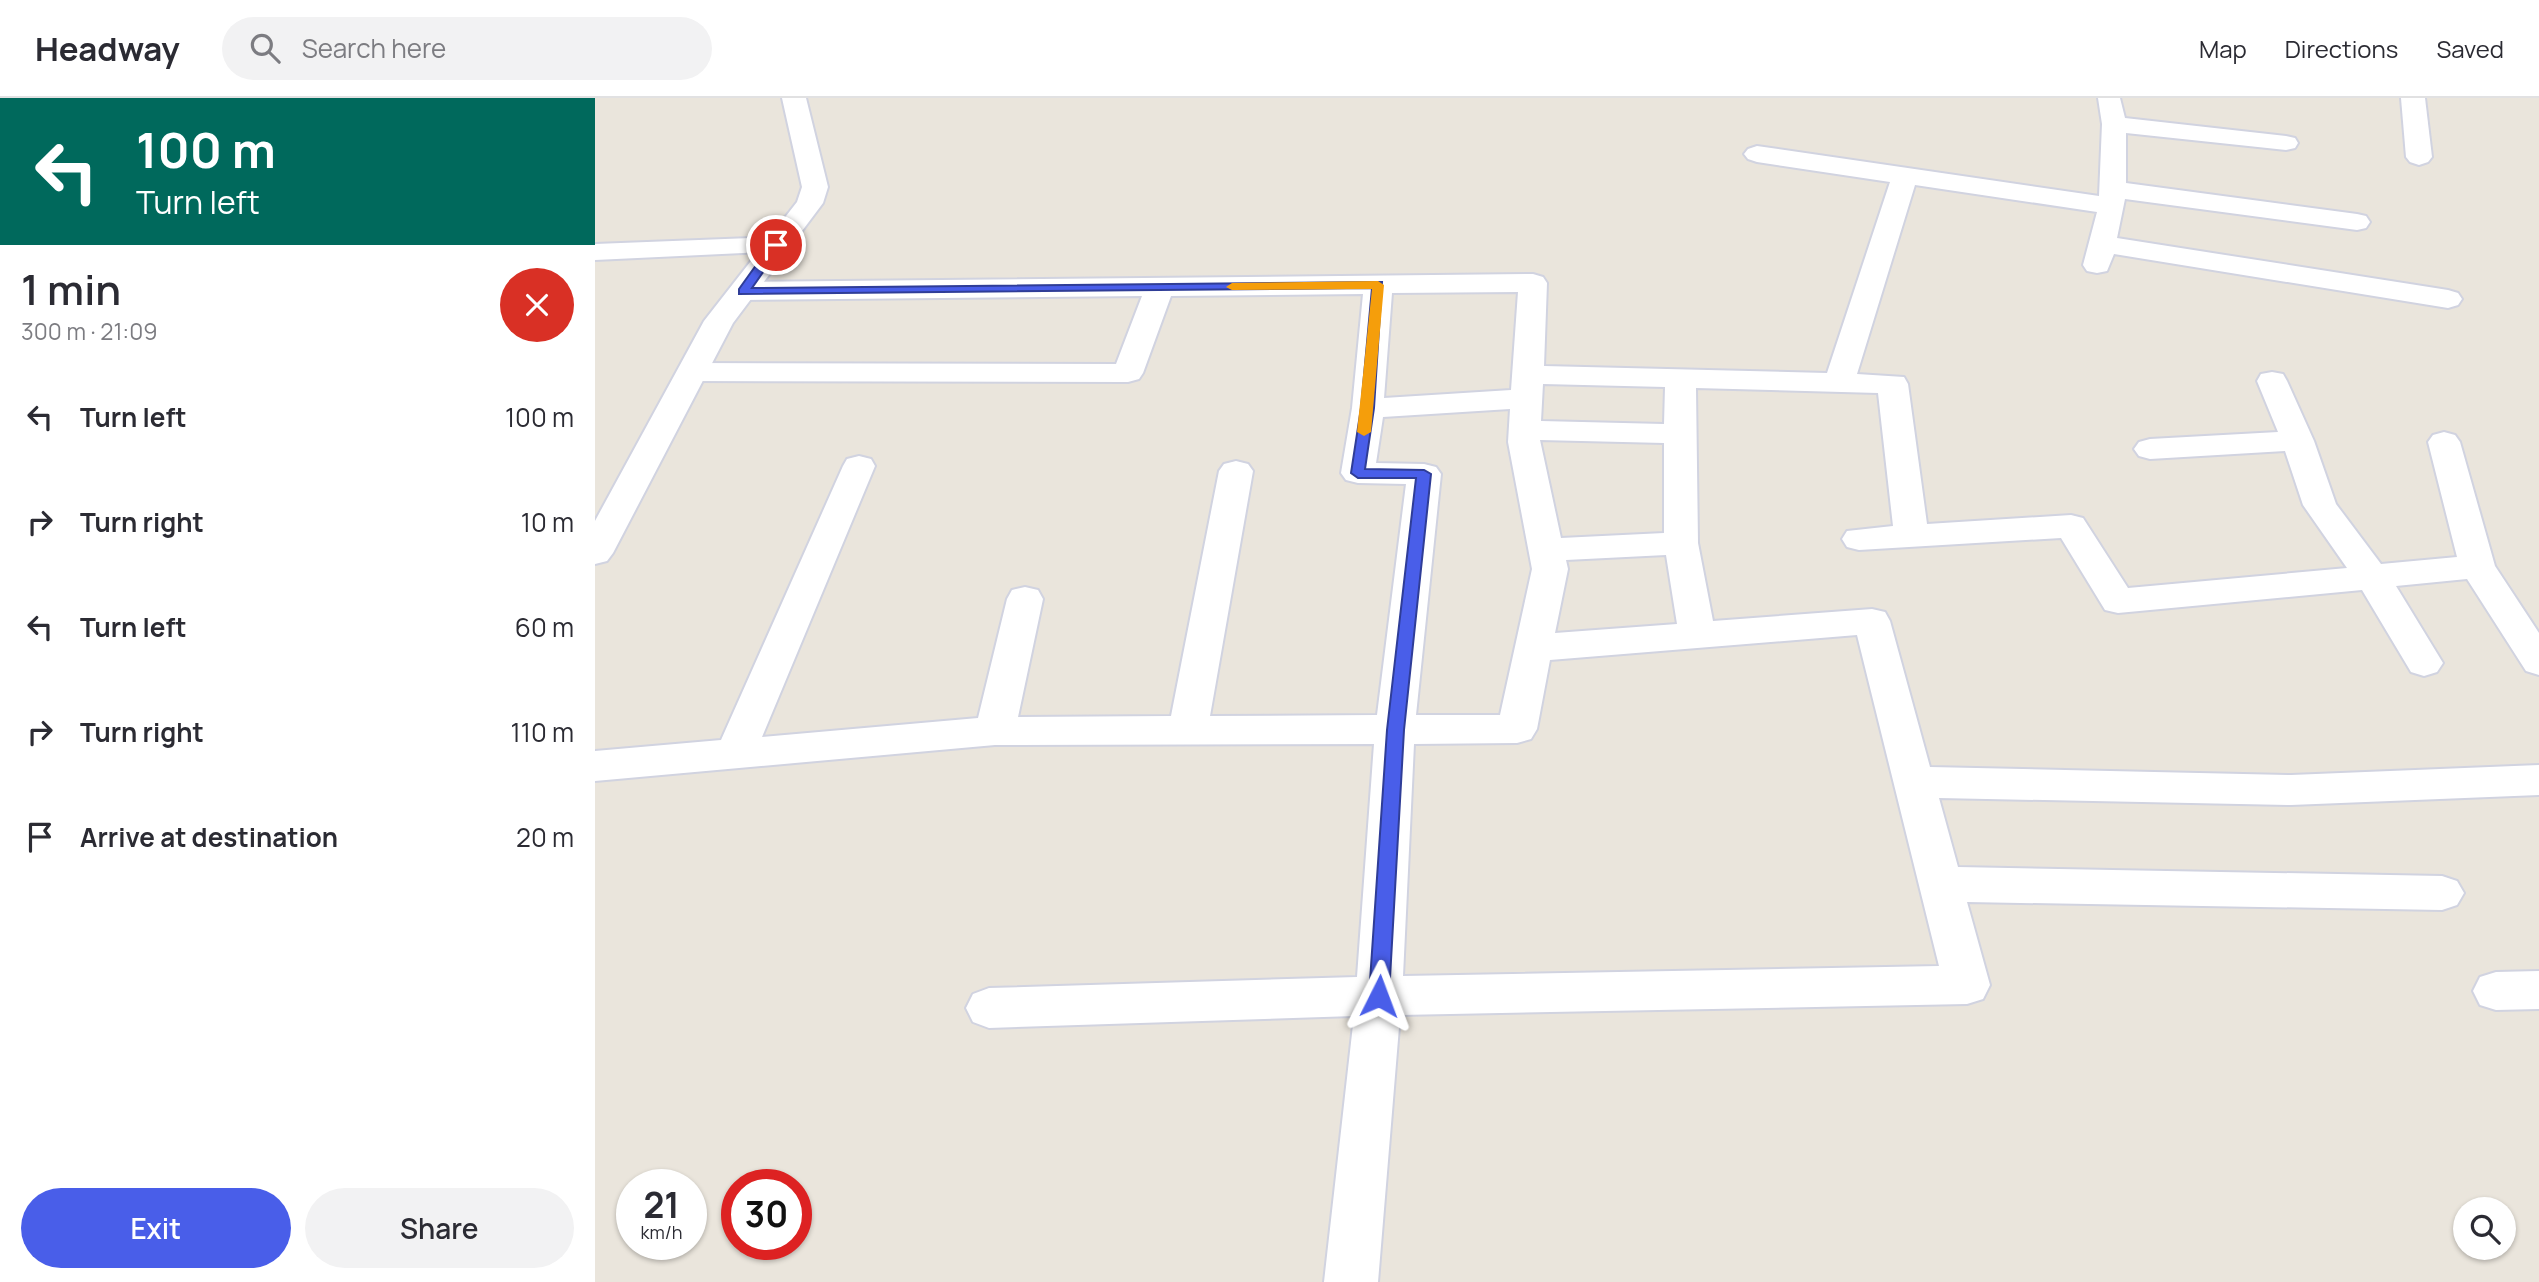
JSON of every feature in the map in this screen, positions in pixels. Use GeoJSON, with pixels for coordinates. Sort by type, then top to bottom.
{"type":"FeatureCollection","features":[{"type":"Feature","properties":{"kind":"street"},"geometry":{"type":"LineString","coordinates":[[595,553],[719,321],[810,203],[814,187],[794,98]]}},
{"type":"Feature","properties":{"kind":"street"},"geometry":{"type":"LineString","coordinates":[[2109,98],[2114,124],[2112,197],[2100,254],[2448,299]]}},
{"type":"Feature","properties":{"kind":"street"},"geometry":{"type":"LineString","coordinates":[[2413,98],[2419,157]]}},
{"type":"Feature","properties":{"kind":"street"},"geometry":{"type":"LineString","coordinates":[[2114,124],[2286,143]]}},
{"type":"Feature","properties":{"kind":"street"},"geometry":{"type":"LineString","coordinates":[[1757,154],[1905,176],[2357,222]]}},
{"type":"Feature","properties":{"kind":"street"},"geometry":{"type":"LineString","coordinates":[[1839,382],[1905,176]]}},
{"type":"Feature","properties":{"kind":"street"},"geometry":{"type":"LineString","coordinates":[[595,251],[776,245]]}},
{"type":"Feature","properties":{"kind":"street"},"geometry":{"type":"LineString","coordinates":[[595,766],[995,731],[1517,729],[1550,569],[1524,442],[1533,284],[743,291]]}},
{"type":"Feature","properties":{"kind":"street"},"geometry":{"type":"LineString","coordinates":[[1352,1282],[1379,996],[1395,730],[1424,474],[1358,473],[1368,408],[1378,285]]}},
{"type":"Feature","properties":{"kind":"street"},"geometry":{"type":"LineString","coordinates":[[692,372],[1128,373],[1159,288]]}},
{"type":"Feature","properties":{"kind":"street"},"geometry":{"type":"LineString","coordinates":[[1680,378],[1681,543],[1697,635]]}},
{"type":"Feature","properties":{"kind":"street"},"geometry":{"type":"LineString","coordinates":[[1368,408],[1527,401],[1680,378],[1893,384],[1911,536]]}},
{"type":"Feature","properties":{"kind":"street"},"geometry":{"type":"LineString","coordinates":[[2272,381],[2298,441],[2320,505],[2372,577],[2424,663]]}},
{"type":"Feature","properties":{"kind":"street"},"geometry":{"type":"LineString","coordinates":[[1527,401],[1682,435]]}},
{"type":"Feature","properties":{"kind":"street"},"geometry":{"type":"LineString","coordinates":[[2150,449],[2298,441]]}},
{"type":"Feature","properties":{"kind":"street"},"geometry":{"type":"LineString","coordinates":[[2444,442],[2477,567],[2539,662]]}},
{"type":"Feature","properties":{"kind":"street"},"geometry":{"type":"LineString","coordinates":[[735,754],[859,466]]}},
{"type":"Feature","properties":{"kind":"street"},"geometry":{"type":"LineString","coordinates":[[1188,730],[1235,471]]}},
{"type":"Feature","properties":{"kind":"street"},"geometry":{"type":"LineString","coordinates":[[1859,539],[2071,526],[2118,601],[2477,567]]}},
{"type":"Feature","properties":{"kind":"street"},"geometry":{"type":"LineString","coordinates":[[1546,550],[1681,543]]}},
{"type":"Feature","properties":{"kind":"street"},"geometry":{"type":"LineString","coordinates":[[995,731],[1025,599]]}},
{"type":"Feature","properties":{"kind":"street"},"geometry":{"type":"LineString","coordinates":[[989,1008],[1379,996],[1967,985],[1872,621],[1534,648]]}},
{"type":"Feature","properties":{"kind":"street"},"geometry":{"type":"LineString","coordinates":[[1915,782],[2291,790],[2539,780]]}},
{"type":"Feature","properties":{"kind":"street"},"geometry":{"type":"LineString","coordinates":[[1941,884],[2442,893]]}},
{"type":"Feature","properties":{"kind":"slow traffic"},"geometry":{"type":"LineString","coordinates":[[1232,287],[1378,285],[1364,432]]}},
{"type":"Feature","properties":{"kind":"route"},"geometry":{"type":"LineString","coordinates":[[776,245],[743,291],[1378,285],[1368,408],[1358,473],[1424,474],[1395,730],[1379,996]]}}]}
